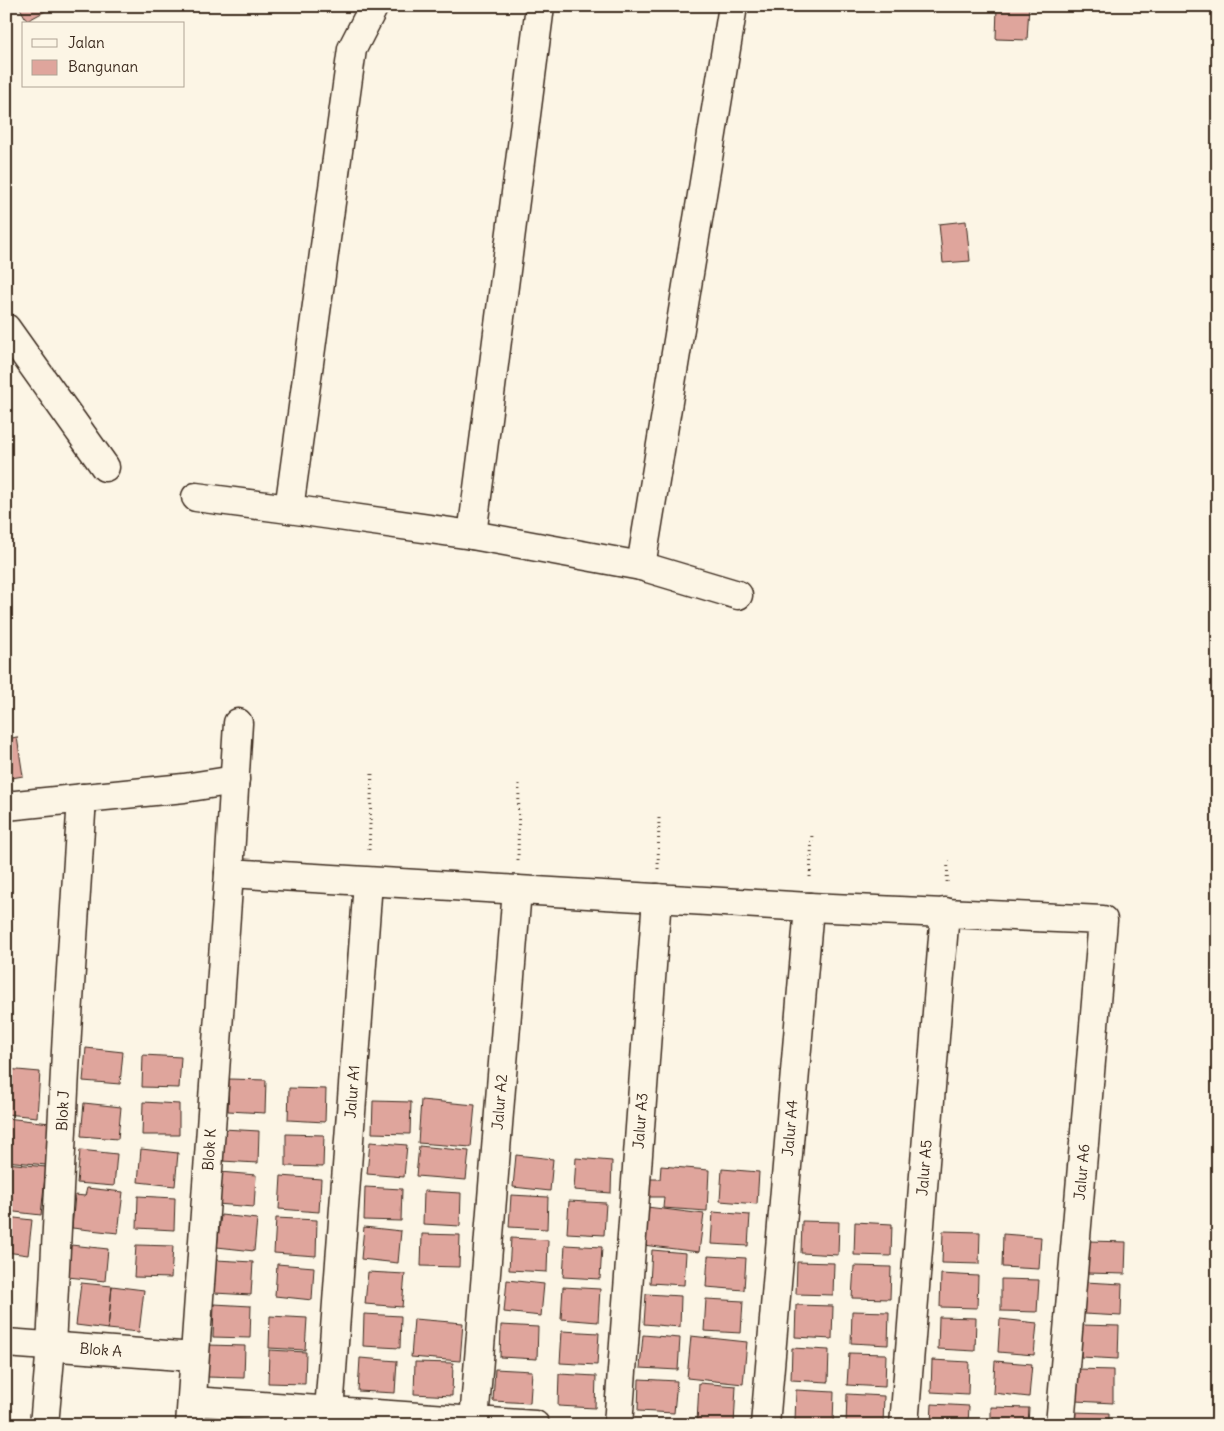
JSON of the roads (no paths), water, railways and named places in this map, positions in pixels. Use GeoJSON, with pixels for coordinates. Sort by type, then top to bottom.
{"type":"FeatureCollection","features":[{"type":"Feature","properties":{"kind":"street"},"geometry":{"type":"LineString","coordinates":[[289,509],[352,49],[374,6]]}},
{"type":"Feature","properties":{"kind":"street"},"geometry":{"type":"LineString","coordinates":[[472,535],[540,6]]}},
{"type":"Feature","properties":{"kind":"street"},"geometry":{"type":"LineString","coordinates":[[641,566],[734,6]]}},
{"type":"Feature","properties":{"kind":"street"},"geometry":{"type":"LineString","coordinates":[[6,328],[105,467]]}},
{"type":"Feature","properties":{"kind":"street"},"geometry":{"type":"LineString","coordinates":[[196,498],[472,535],[641,566],[738,595]]}},
{"type":"Feature","properties":{"kind":"street","name":"Blok K"},"geometry":{"type":"LineString","coordinates":[[191,1413],[238,723]]}},
{"type":"Feature","properties":{"kind":"street"},"geometry":{"type":"LineString","coordinates":[[6,806],[184,788],[235,780]]}},
{"type":"Feature","properties":{"kind":"street","name":"Blok J"},"geometry":{"type":"LineString","coordinates":[[44,1425],[51,1346],[67,1032],[82,798]]}},
{"type":"Feature","properties":{"kind":"street"},"geometry":{"type":"LineString","coordinates":[[229,873],[808,907],[945,912]]}},
{"type":"Feature","properties":{"kind":"street","name":"Jalur A1"},"geometry":{"type":"LineString","coordinates":[[329,1411],[368,882]]}},
{"type":"Feature","properties":{"kind":"street","name":"Jalur A2"},"geometry":{"type":"LineString","coordinates":[[474,1421],[517,890]]}},
{"type":"Feature","properties":{"kind":"street","name":"Jalur A3"},"geometry":{"type":"LineString","coordinates":[[618,1425],[657,898]]}},
{"type":"Feature","properties":{"kind":"street","name":"Jalur A4"},"geometry":{"type":"LineString","coordinates":[[765,1425],[808,907]]}},
{"type":"Feature","properties":{"kind":"street","name":"Jalur A6"},"geometry":{"type":"LineString","coordinates":[[945,912],[1103,920],[1060,1425]]}},
{"type":"Feature","properties":{"kind":"street","name":"Jalur A5"},"geometry":{"type":"LineString","coordinates":[[904,1425],[945,912]]}},
{"type":"Feature","properties":{"kind":"street","name":"Blok A"},"geometry":{"type":"LineString","coordinates":[[6,1343],[194,1357]]}},
{"type":"Feature","properties":{"kind":"street"},"geometry":{"type":"LineString","coordinates":[[191,1413],[329,1411],[535,1425]]}}]}
